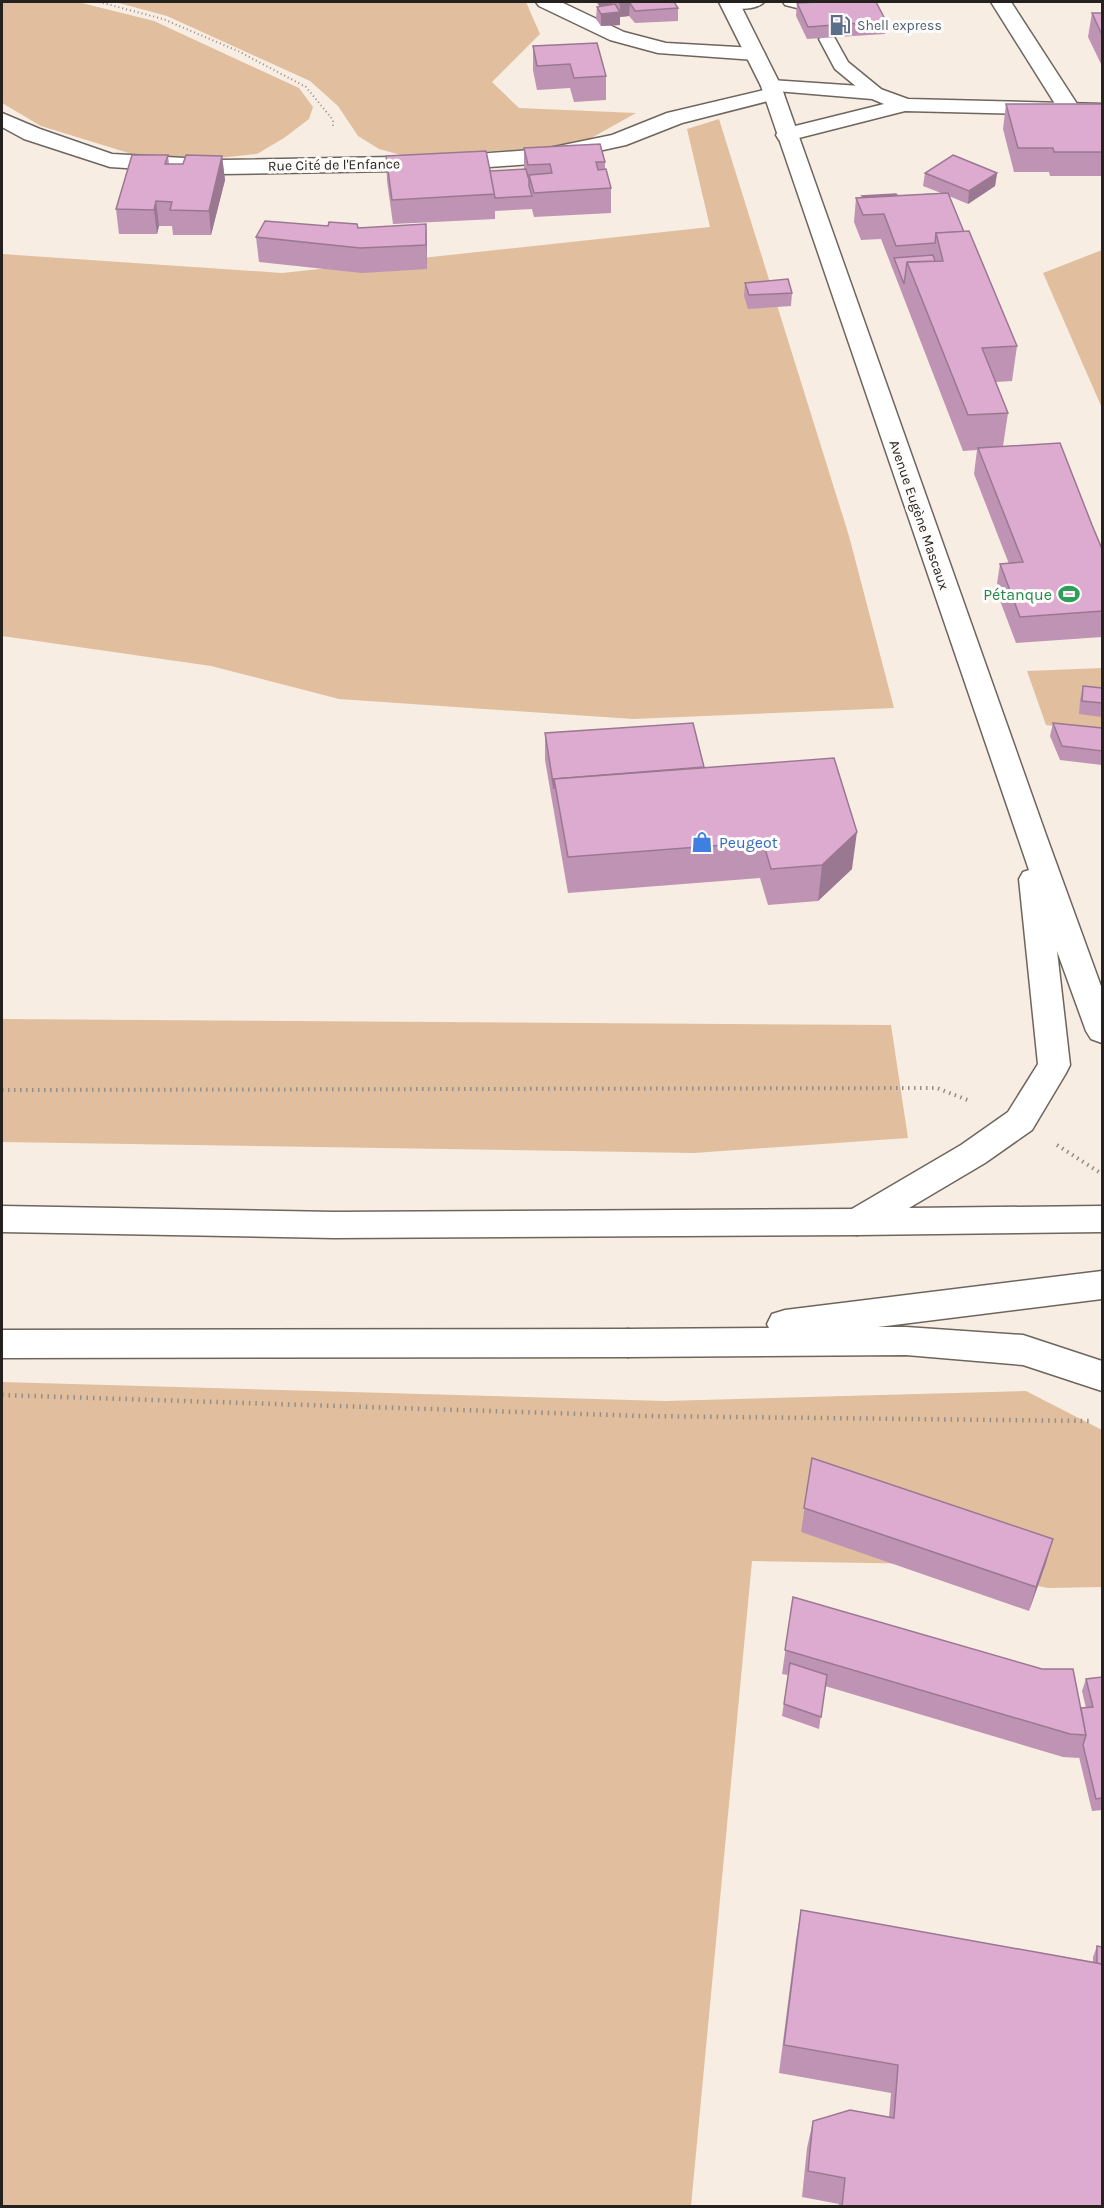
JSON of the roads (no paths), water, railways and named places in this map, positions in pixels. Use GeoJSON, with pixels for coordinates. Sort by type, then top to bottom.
{"type":"FeatureCollection","features":[{"type":"Feature","properties":{"kind":"main road"},"geometry":{"type":"LineString","coordinates":[[546,2],[617,36],[665,49],[755,54]]}},
{"type":"Feature","properties":{"kind":"main road"},"geometry":{"type":"LineString","coordinates":[[1001,2],[1070,110]]}},
{"type":"Feature","properties":{"kind":"main road","name":"Avenue Eugène Mascaux"},"geometry":{"type":"LineString","coordinates":[[730,3],[772,90],[1030,835],[1102,1031]]}},
{"type":"Feature","properties":{"kind":"main road","name":"Rue Cité de l'Enfance"},"geometry":{"type":"LineString","coordinates":[[2,119],[32,134],[110,160],[221,166],[335,165],[449,163],[544,156],[618,140],[675,118],[772,90],[875,93],[905,105]]}},
{"type":"Feature","properties":{"kind":"main road"},"geometry":{"type":"LineString","coordinates":[[787,135],[905,105],[1102,110]]}},
{"type":"Feature","properties":{"kind":"main road"},"geometry":{"type":"LineString","coordinates":[[856,1222],[973,1155],[1020,1121],[1054,1065],[1030,835]]}},
{"type":"Feature","properties":{"kind":"main road"},"geometry":{"type":"LineString","coordinates":[[2,1219],[334,1225],[1102,1219]]}},
{"type":"Feature","properties":{"kind":"main road"},"geometry":{"type":"LineString","coordinates":[[628,1343],[1102,1285]]}},
{"type":"Feature","properties":{"kind":"main road"},"geometry":{"type":"LineString","coordinates":[[2,1344],[906,1341],[1023,1350],[1102,1377]]}},
{"type":"Feature","properties":{"kind":"lane"},"geometry":{"type":"LineString","coordinates":[[730,3],[756,2]]}},
{"type":"Feature","properties":{"kind":"lane"},"geometry":{"type":"LineString","coordinates":[[827,39],[841,65],[875,93]]}},
{"type":"Feature","properties":{"kind":"place","name":"Shell express"},"geometry":{"type":"Point","coordinates":[840,25]}},
{"type":"Feature","properties":{"kind":"place","name":"Pétanque"},"geometry":{"type":"Point","coordinates":[1069,594]}},
{"type":"Feature","properties":{"kind":"place","name":"Peugeot"},"geometry":{"type":"Point","coordinates":[702,842]}}]}
